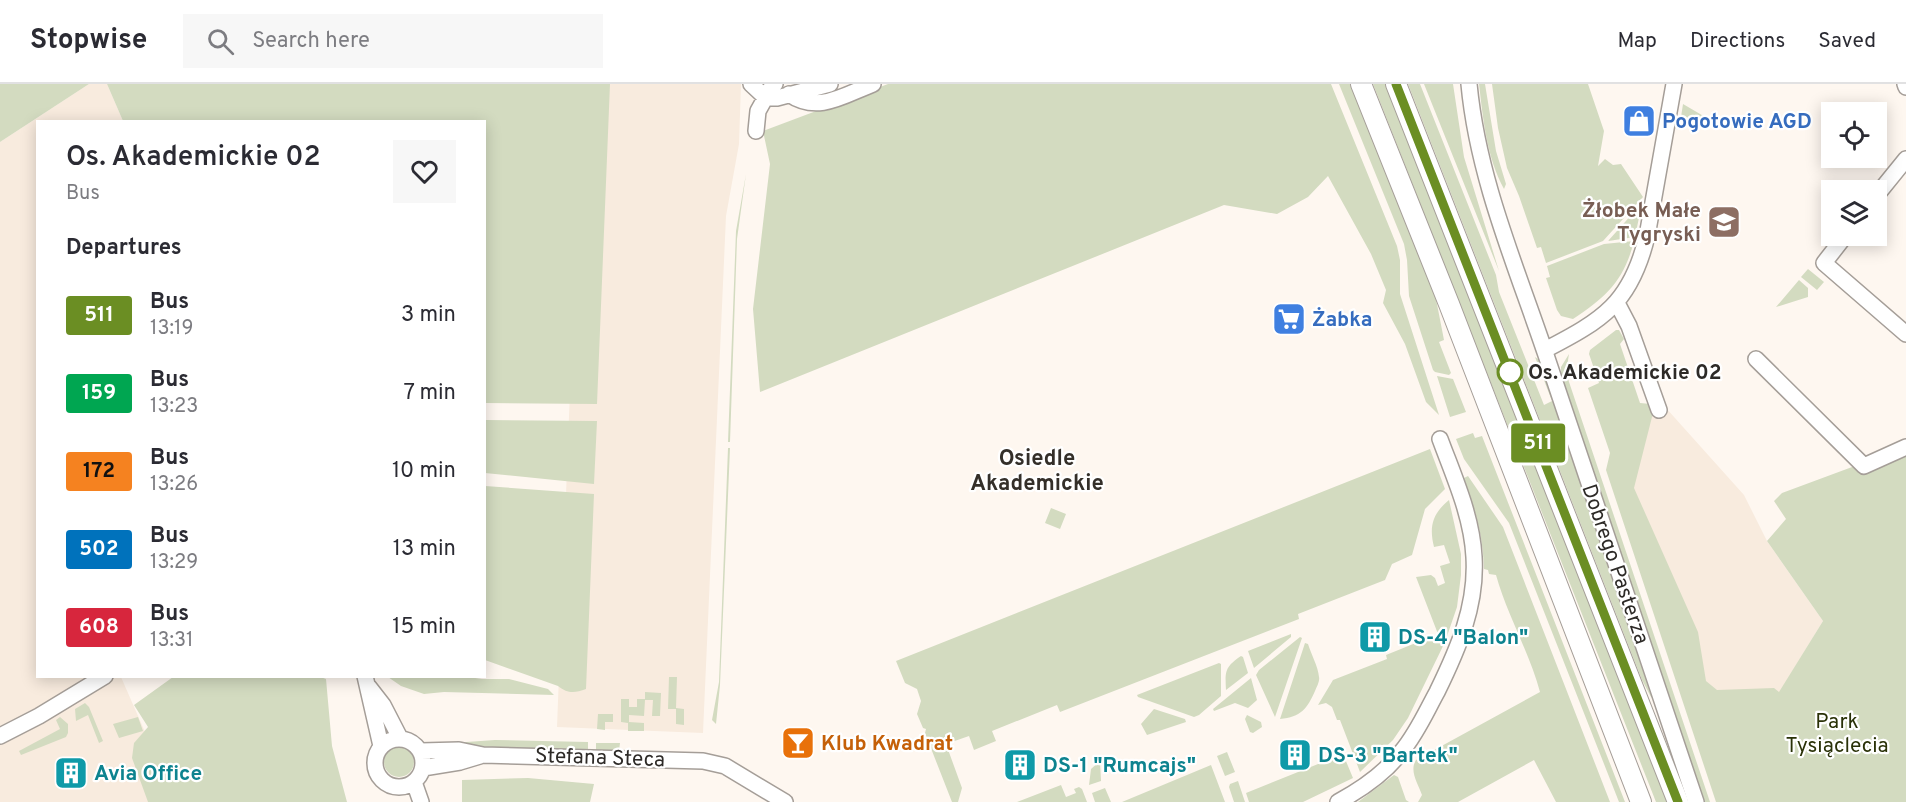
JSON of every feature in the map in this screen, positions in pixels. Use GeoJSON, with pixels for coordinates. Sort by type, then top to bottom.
{"type":"FeatureCollection","features":[{"type":"Feature","properties":{"kind":"main road"},"geometry":{"type":"LineString","coordinates":[[1361,84],[1449,304],[1641,802]]}},
{"type":"Feature","properties":{"kind":"main road"},"geometry":{"type":"LineString","coordinates":[[1396,84],[1678,802]]}},
{"type":"Feature","properties":{"kind":"street"},"geometry":{"type":"LineString","coordinates":[[751,84],[766,98],[777,98],[792,89],[824,86]]}},
{"type":"Feature","properties":{"kind":"street"},"geometry":{"type":"LineString","coordinates":[[756,130],[758,111],[772,86],[776,84]]}},
{"type":"Feature","properties":{"kind":"street"},"geometry":{"type":"LineString","coordinates":[[792,89],[799,101],[816,104],[873,84]]}},
{"type":"Feature","properties":{"kind":"street","name":"Dobrego Pasterza"},"geometry":{"type":"LineString","coordinates":[[1469,84],[1478,144],[1488,185],[1696,802]]}},
{"type":"Feature","properties":{"kind":"street"},"geometry":{"type":"LineString","coordinates":[[1545,350],[1598,320],[1617,303],[1633,278],[1644,250],[1672,85]]}},
{"type":"Feature","properties":{"kind":"street"},"geometry":{"type":"LineString","coordinates":[[1887,182],[1906,159]]}},
{"type":"Feature","properties":{"kind":"street"},"geometry":{"type":"LineString","coordinates":[[1837,246],[1824,263],[1906,334]]}},
{"type":"Feature","properties":{"kind":"street"},"geometry":{"type":"LineString","coordinates":[[1617,303],[1629,326],[1659,410]]}},
{"type":"Feature","properties":{"kind":"street"},"geometry":{"type":"LineString","coordinates":[[1756,359],[1864,466],[1906,447]]}},
{"type":"Feature","properties":{"kind":"street"},"geometry":{"type":"LineString","coordinates":[[1338,802],[1377,776],[1402,752],[1421,724],[1447,672],[1466,623],[1473,597],[1475,574],[1472,535],[1459,490],[1440,439]]}},
{"type":"Feature","properties":{"kind":"street"},"geometry":{"type":"LineString","coordinates":[[0,736],[39,716],[102,678]]}},
{"type":"Feature","properties":{"kind":"street"},"geometry":{"type":"LineString","coordinates":[[367,682],[383,705],[400,738]]}},
{"type":"Feature","properties":{"kind":"street"},"geometry":{"type":"LineString","coordinates":[[367,682],[381,746]]}},
{"type":"Feature","properties":{"kind":"street"},"geometry":{"type":"LineString","coordinates":[[400,738],[409,740],[421,751],[423,768],[420,776],[414,782],[398,787],[384,782],[375,768],[377,753],[381,746],[387,741],[400,738]]}},
{"type":"Feature","properties":{"kind":"street","name":"Stefana Steca"},"geometry":{"type":"LineString","coordinates":[[421,751],[459,750],[483,755],[687,760],[717,763],[745,776],[785,802]]}},
{"type":"Feature","properties":{"kind":"street","name":"Stefana Steca"},"geometry":{"type":"LineString","coordinates":[[423,768],[460,762],[483,755]]}},
{"type":"Feature","properties":{"kind":"street"},"geometry":{"type":"LineString","coordinates":[[414,782],[421,802]]}},
{"type":"Feature","properties":{"kind":"street"},"geometry":{"type":"LineString","coordinates":[[398,787],[407,802]]}},
{"type":"Feature","properties":{"kind":"shaded area"},"geometry":{"type":"Polygon","coordinates":[[[89,84],[107,84],[123,120],[36,120],[36,678],[121,678],[145,732],[148,802],[0,802],[0,142],[89,84]]]}},
{"type":"Feature","properties":{"kind":"shaded area"},"geometry":{"type":"Polygon","coordinates":[[[595,84],[741,84],[739,144],[726,216],[703,733],[557,727],[577,210],[595,84]]]}},
{"type":"Feature","properties":{"kind":"shaded area"},"geometry":{"type":"Polygon","coordinates":[[[1666,408],[1744,495],[1767,541],[1823,621],[1776,698],[1700,697],[1630,490],[1650,413],[1666,408]]]}},
{"type":"Feature","properties":{"kind":"green space"},"geometry":{"type":"Polygon","coordinates":[[[0,84],[89,84],[0,142],[0,84]]]}},
{"type":"Feature","properties":{"kind":"green space"},"geometry":{"type":"Polygon","coordinates":[[[107,84],[610,84],[597,404],[486,403],[486,120],[123,120],[107,84]]]}},
{"type":"Feature","properties":{"kind":"green space"},"geometry":{"type":"Polygon","coordinates":[[[888,84],[1331,84],[1397,246],[1400,260],[1400,294],[1439,415],[1426,402],[1405,344],[1383,303],[1386,290],[1371,254],[1328,176],[1308,197],[1277,214],[1224,205],[760,392],[753,309],[770,164],[763,131],[888,84]]]}},
{"type":"Feature","properties":{"kind":"green space"},"geometry":{"type":"Polygon","coordinates":[[[1339,84],[1350,84],[1436,299],[1444,340],[1439,342],[1451,373],[1449,375],[1433,370],[1409,296],[1404,244],[1339,84]]]}},
{"type":"Feature","properties":{"kind":"green space"},"geometry":{"type":"Polygon","coordinates":[[[1373,84],[1385,84],[1667,802],[1656,802],[1373,84]]]}},
{"type":"Feature","properties":{"kind":"green space"},"geometry":{"type":"Polygon","coordinates":[[[1408,84],[1420,84],[1496,275],[1499,292],[1544,405],[1552,401],[1535,357],[1541,361],[1653,698],[1642,680],[1408,84]]]}},
{"type":"Feature","properties":{"kind":"green space"},"geometry":{"type":"Polygon","coordinates":[[[1424,84],[1453,84],[1464,157],[1499,271],[1424,84]]]}},
{"type":"Feature","properties":{"kind":"green space"},"geometry":{"type":"Polygon","coordinates":[[[1479,84],[1485,84],[1496,151],[1506,184],[1504,189],[1493,164],[1484,124],[1479,84]]]}},
{"type":"Feature","properties":{"kind":"green space"},"geometry":{"type":"Polygon","coordinates":[[[1492,84],[1588,84],[1604,131],[1598,166],[1605,159],[1613,165],[1621,164],[1643,197],[1603,241],[1546,263],[1541,247],[1537,248],[1507,168],[1498,128],[1492,84]]]}},
{"type":"Feature","properties":{"kind":"green space"},"geometry":{"type":"Polygon","coordinates":[[[1683,104],[1712,121],[1681,117],[1683,104]]]}},
{"type":"Feature","properties":{"kind":"green space"},"geometry":{"type":"Polygon","coordinates":[[[746,174],[737,239],[730,442],[728,442],[736,231],[746,174]]]}},
{"type":"Feature","properties":{"kind":"green space"},"geometry":{"type":"Polygon","coordinates":[[[1642,203],[1635,237],[1608,241],[1642,203]]]}},
{"type":"Feature","properties":{"kind":"green space"},"geometry":{"type":"Polygon","coordinates":[[[1634,241],[1625,267],[1612,287],[1573,319],[1561,316],[1546,278],[1550,277],[1547,266],[1604,244],[1634,241]]]}},
{"type":"Feature","properties":{"kind":"green space"},"geometry":{"type":"Polygon","coordinates":[[[1808,269],[1824,282],[1817,290],[1801,277],[1808,269]]]}},
{"type":"Feature","properties":{"kind":"green space"},"geometry":{"type":"Polygon","coordinates":[[[1799,280],[1808,288],[1808,297],[1776,307],[1799,280]]]}},
{"type":"Feature","properties":{"kind":"green space","name":"Park Tysiąclecia"},"geometry":{"type":"Polygon","coordinates":[[[1619,330],[1624,339],[1620,344],[1640,403],[1651,404],[1653,413],[1634,488],[1698,632],[1706,681],[1717,690],[1774,688],[1779,692],[1823,621],[1767,541],[1786,519],[1774,501],[1782,493],[1906,447],[1906,802],[1716,802],[1606,470],[1610,453],[1588,388],[1599,383],[1589,354],[1590,350],[1619,330]]]}},
{"type":"Feature","properties":{"kind":"green space"},"geometry":{"type":"Polygon","coordinates":[[[1569,354],[1566,373],[1710,802],[1703,802],[1561,378],[1561,367],[1569,354]]]}},
{"type":"Feature","properties":{"kind":"green space"},"geometry":{"type":"Polygon","coordinates":[[[1437,376],[1453,379],[1466,412],[1450,417],[1437,376]]]}},
{"type":"Feature","properties":{"kind":"green space"},"geometry":{"type":"Polygon","coordinates":[[[486,420],[597,421],[594,484],[486,473],[486,420]]]}},
{"type":"Feature","properties":{"kind":"green space"},"geometry":{"type":"Polygon","coordinates":[[[1473,433],[1475,438],[1482,436],[1625,802],[1619,802],[1509,523],[1464,459],[1456,439],[1473,433]]]}},
{"type":"Feature","properties":{"kind":"green space"},"geometry":{"type":"Polygon","coordinates":[[[728,448],[730,448],[720,685],[716,724],[712,720],[719,682],[728,448]]]}},
{"type":"Feature","properties":{"kind":"green space"},"geometry":{"type":"Polygon","coordinates":[[[1430,449],[1445,489],[1425,509],[1412,555],[1392,564],[1385,580],[1298,614],[1299,619],[1060,712],[1057,705],[992,731],[996,741],[974,750],[969,736],[946,744],[962,788],[958,802],[952,802],[925,733],[926,729],[923,728],[917,714],[921,701],[917,689],[905,683],[896,661],[1430,449]]]}},
{"type":"Feature","properties":{"kind":"green space"},"geometry":{"type":"Polygon","coordinates":[[[1468,476],[1503,527],[1610,802],[1556,802],[1534,760],[1458,802],[1418,802],[1422,795],[1413,768],[1416,760],[1540,692],[1496,575],[1489,574],[1488,570],[1484,569],[1480,533],[1464,478],[1468,476]]]}},
{"type":"Feature","properties":{"kind":"green space"},"geometry":{"type":"Polygon","coordinates":[[[486,486],[594,494],[586,689],[568,692],[558,686],[486,660],[486,486]]]}},
{"type":"Feature","properties":{"kind":"green space"},"geometry":{"type":"Polygon","coordinates":[[[1449,500],[1461,554],[1457,607],[1445,642],[1408,718],[1393,740],[1360,772],[1340,720],[1337,720],[1332,707],[1326,703],[1318,705],[1333,680],[1387,659],[1386,655],[1438,634],[1416,577],[1431,575],[1438,586],[1445,583],[1440,566],[1450,563],[1444,545],[1434,547],[1432,527],[1435,516],[1449,500]]]}},
{"type":"Feature","properties":{"kind":"green space"},"geometry":{"type":"Polygon","coordinates":[[[1051,508],[1066,514],[1060,529],[1045,523],[1051,508]]]}},
{"type":"Feature","properties":{"kind":"green space"},"geometry":{"type":"Polygon","coordinates":[[[1291,634],[1291,637],[1254,668],[1248,651],[1291,634]]]}},
{"type":"Feature","properties":{"kind":"green space"},"geometry":{"type":"Polygon","coordinates":[[[1300,637],[1302,638],[1275,717],[1256,675],[1259,670],[1300,637]]]}},
{"type":"Feature","properties":{"kind":"green space"},"geometry":{"type":"Polygon","coordinates":[[[1305,643],[1308,644],[1317,669],[1318,684],[1309,703],[1302,711],[1280,719],[1305,643]]]}},
{"type":"Feature","properties":{"kind":"green space"},"geometry":{"type":"Polygon","coordinates":[[[1241,656],[1248,673],[1226,690],[1227,670],[1241,656]]]}},
{"type":"Feature","properties":{"kind":"green space"},"geometry":{"type":"Polygon","coordinates":[[[1221,664],[1221,696],[1194,717],[1137,695],[1221,664]]]}},
{"type":"Feature","properties":{"kind":"green space"},"geometry":{"type":"Polygon","coordinates":[[[669,677],[677,677],[676,708],[684,709],[684,725],[676,724],[676,709],[668,709],[669,677]]]}},
{"type":"Feature","properties":{"kind":"green space"},"geometry":{"type":"Polygon","coordinates":[[[172,678],[326,679],[332,746],[347,802],[148,802],[132,758],[134,743],[148,727],[134,705],[172,678]]]}},
{"type":"Feature","properties":{"kind":"green space"},"geometry":{"type":"Polygon","coordinates":[[[389,678],[509,679],[548,689],[554,695],[444,692],[424,694],[401,686],[389,678]]]}},
{"type":"Feature","properties":{"kind":"green space"},"geometry":{"type":"Polygon","coordinates":[[[1251,678],[1257,700],[1248,708],[1235,703],[1214,711],[1213,709],[1251,678]]]}},
{"type":"Feature","properties":{"kind":"green space"},"geometry":{"type":"Polygon","coordinates":[[[645,692],[661,693],[660,716],[652,716],[653,700],[645,700],[644,716],[629,715],[629,722],[644,723],[644,731],[628,731],[628,723],[621,722],[621,699],[629,699],[629,707],[637,707],[637,699],[645,699],[645,692]]]}},
{"type":"Feature","properties":{"kind":"green space"},"geometry":{"type":"Polygon","coordinates":[[[85,703],[89,707],[103,741],[99,743],[88,715],[76,721],[75,709],[85,703]]]}},
{"type":"Feature","properties":{"kind":"green space"},"geometry":{"type":"Polygon","coordinates":[[[1154,709],[1185,719],[1186,722],[1147,735],[1141,724],[1154,709]]]}},
{"type":"Feature","properties":{"kind":"green space"},"geometry":{"type":"Polygon","coordinates":[[[598,714],[613,714],[613,722],[605,722],[605,730],[597,729],[598,714]]]}},
{"type":"Feature","properties":{"kind":"green space"},"geometry":{"type":"Polygon","coordinates":[[[1247,715],[1261,722],[1262,727],[1253,733],[1250,732],[1245,719],[1247,715]]]}},
{"type":"Feature","properties":{"kind":"green space"},"geometry":{"type":"Polygon","coordinates":[[[60,717],[68,724],[66,737],[21,755],[19,751],[60,729],[56,720],[60,717]]]}},
{"type":"Feature","properties":{"kind":"green space"},"geometry":{"type":"Polygon","coordinates":[[[138,717],[143,731],[119,738],[113,724],[138,717]]]}},
{"type":"Feature","properties":{"kind":"green space"},"geometry":{"type":"Polygon","coordinates":[[[495,740],[588,742],[588,750],[460,746],[452,743],[495,740]]]}},
{"type":"Feature","properties":{"kind":"green space"},"geometry":{"type":"Polygon","coordinates":[[[596,743],[620,743],[619,751],[596,750],[596,743]]]}},
{"type":"Feature","properties":{"kind":"green space"},"geometry":{"type":"Polygon","coordinates":[[[399,747],[409,752],[414,762],[409,772],[399,777],[389,772],[384,762],[389,752],[399,747]]]}},
{"type":"Feature","properties":{"kind":"green space"},"geometry":{"type":"Polygon","coordinates":[[[1227,752],[1235,772],[1225,776],[1217,756],[1227,752]]]}},
{"type":"Feature","properties":{"kind":"green space"},"geometry":{"type":"Polygon","coordinates":[[[1343,754],[1353,778],[1303,802],[1249,802],[1246,793],[1343,754]]]}},
{"type":"Feature","properties":{"kind":"green space"},"geometry":{"type":"Polygon","coordinates":[[[1100,761],[1101,781],[1089,785],[1091,769],[1100,761]]]}},
{"type":"Feature","properties":{"kind":"green space"},"geometry":{"type":"Polygon","coordinates":[[[1211,765],[1225,802],[1122,802],[1211,765]]]}},
{"type":"Feature","properties":{"kind":"green space"},"geometry":{"type":"Polygon","coordinates":[[[1394,775],[1398,777],[1406,800],[1409,802],[1358,802],[1394,775]]]}},
{"type":"Feature","properties":{"kind":"green space"},"geometry":{"type":"Polygon","coordinates":[[[528,778],[594,784],[590,802],[462,802],[462,780],[528,778]]]}},
{"type":"Feature","properties":{"kind":"green space"},"geometry":{"type":"Polygon","coordinates":[[[1238,781],[1245,802],[1234,802],[1229,787],[1230,784],[1238,781]]]}},
{"type":"Feature","properties":{"kind":"green space"},"geometry":{"type":"Polygon","coordinates":[[[1061,785],[1066,797],[1076,793],[1074,789],[1079,787],[1087,802],[1017,802],[1061,785]]]}},
{"type":"Feature","properties":{"kind":"green space"},"geometry":{"type":"Polygon","coordinates":[[[1105,788],[1111,802],[1095,802],[1092,793],[1105,788]]]}},
{"type":"Feature","properties":{"kind":"bus line","name":"511"},"geometry":{"type":"LineString","coordinates":[[1396,84],[1678,802]]}},
{"type":"Feature","properties":{"kind":"place","name":"Pogotowie AGD"},"geometry":{"type":"Point","coordinates":[1639,121]}},
{"type":"Feature","properties":{"kind":"place","name":"Żłobek Małe Tygryski"},"geometry":{"type":"Point","coordinates":[1724,222]}},
{"type":"Feature","properties":{"kind":"place","name":"Żabka"},"geometry":{"type":"Point","coordinates":[1289,319]}},
{"type":"Feature","properties":{"kind":"place","name":"Os. Akademickie 02"},"geometry":{"type":"Point","coordinates":[1510,372]}},
{"type":"Feature","properties":{"kind":"place","name":"DS-4 \"Balon\""},"geometry":{"type":"Point","coordinates":[1375,637]}},
{"type":"Feature","properties":{"kind":"place","name":"Klub Kwadrat"},"geometry":{"type":"Point","coordinates":[798,743]}},
{"type":"Feature","properties":{"kind":"place","name":"DS-3 \"Bartek\""},"geometry":{"type":"Point","coordinates":[1295,755]}},
{"type":"Feature","properties":{"kind":"place","name":"DS-1 \"Rumcajs\""},"geometry":{"type":"Point","coordinates":[1020,765]}},
{"type":"Feature","properties":{"kind":"place","name":"Avia Office"},"geometry":{"type":"Point","coordinates":[71,773]}},
{"type":"Feature","properties":{"kind":"district","name":"Osiedle Akademickie"},"geometry":{"type":"Point","coordinates":[1037,470]}}]}
